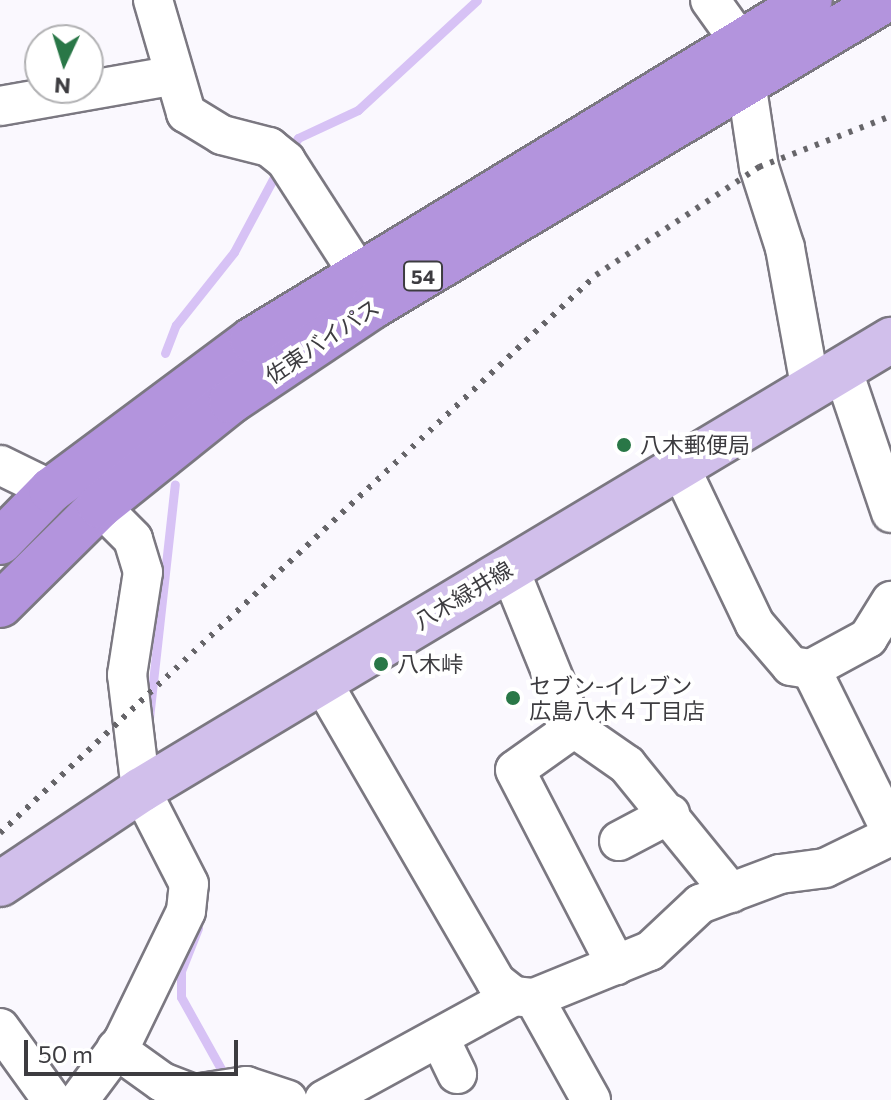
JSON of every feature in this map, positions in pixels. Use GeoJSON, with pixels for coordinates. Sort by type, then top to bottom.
{"type":"FeatureCollection","features":[{"type":"Feature","properties":{"kind":"highway","name":"佐東バイパス"},"geometry":{"type":"LineString","coordinates":[[0,542],[51,490],[151,410],[357,271],[810,0]]}},
{"type":"Feature","properties":{"kind":"highway","name":"佐東バイパス"},"geometry":{"type":"LineString","coordinates":[[0,605],[100,506],[231,401],[373,306],[885,0]]}},
{"type":"Feature","properties":{"kind":"main road","name":"八木緑井線"},"geometry":{"type":"LineString","coordinates":[[0,884],[141,790],[321,680],[891,340]]}},
{"type":"Feature","properties":{"kind":"street"},"geometry":{"type":"LineString","coordinates":[[153,0],[171,76],[186,113],[286,161],[357,271]]}},
{"type":"Feature","properties":{"kind":"street"},"geometry":{"type":"LineString","coordinates":[[710,0],[740,42],[745,84],[826,377],[891,513]]}},
{"type":"Feature","properties":{"kind":"street"},"geometry":{"type":"LineString","coordinates":[[0,106],[171,76]]}},
{"type":"Feature","properties":{"kind":"street"},"geometry":{"type":"LineString","coordinates":[[0,465],[51,490]]}},
{"type":"Feature","properties":{"kind":"street"},"geometry":{"type":"LineString","coordinates":[[679,465],[755,624],[791,666],[811,669],[868,638],[891,601]]}},
{"type":"Feature","properties":{"kind":"street"},"geometry":{"type":"LineString","coordinates":[[79,1100],[116,1049],[187,898],[189,884],[141,790],[127,675],[143,572],[133,539],[100,506]]}},
{"type":"Feature","properties":{"kind":"street"},"geometry":{"type":"LineString","coordinates":[[509,568],[574,728],[627,765],[670,814],[731,893]]}},
{"type":"Feature","properties":{"kind":"street"},"geometry":{"type":"LineString","coordinates":[[324,1100],[524,997],[650,951],[700,904],[825,868],[891,833],[811,669]]}},
{"type":"Feature","properties":{"kind":"street"},"geometry":{"type":"LineString","coordinates":[[321,680],[496,982],[524,997],[591,1100]]}},
{"type":"Feature","properties":{"kind":"street"},"geometry":{"type":"LineString","coordinates":[[574,728],[515,770],[616,965]]}},
{"type":"Feature","properties":{"kind":"street"},"geometry":{"type":"LineString","coordinates":[[619,841],[670,814]]}},
{"type":"Feature","properties":{"kind":"street"},"geometry":{"type":"LineString","coordinates":[[0,1028],[52,1100]]}},
{"type":"Feature","properties":{"kind":"street"},"geometry":{"type":"LineString","coordinates":[[440,1039],[457,1074]]}},
{"type":"Feature","properties":{"kind":"street"},"geometry":{"type":"LineString","coordinates":[[116,1049],[162,1082],[194,1094],[246,1086],[288,1100]]}},
{"type":"Feature","properties":{"kind":"waterway"},"geometry":{"type":"LineString","coordinates":[[288,154],[298,138],[358,110],[477,0]]}},
{"type":"Feature","properties":{"kind":"waterway"},"geometry":{"type":"LineString","coordinates":[[165,353],[176,325],[234,252],[280,166]]}},
{"type":"Feature","properties":{"kind":"waterway"},"geometry":{"type":"LineString","coordinates":[[149,718],[175,484]]}},
{"type":"Feature","properties":{"kind":"waterway"},"geometry":{"type":"LineString","coordinates":[[198,928],[181,971],[181,997],[226,1078]]}},
{"type":"Feature","properties":{"kind":"railway"},"geometry":{"type":"LineString","coordinates":[[0,833],[596,275],[759,167],[891,116]]}},
{"type":"Feature","properties":{"kind":"place","name":"八木郵便局"},"geometry":{"type":"Point","coordinates":[624,445]}},
{"type":"Feature","properties":{"kind":"place","name":"八木峠"},"geometry":{"type":"Point","coordinates":[381,664]}},
{"type":"Feature","properties":{"kind":"place","name":"セブン‐イレブン 広島八木４丁目店"},"geometry":{"type":"Point","coordinates":[513,698]}}]}
